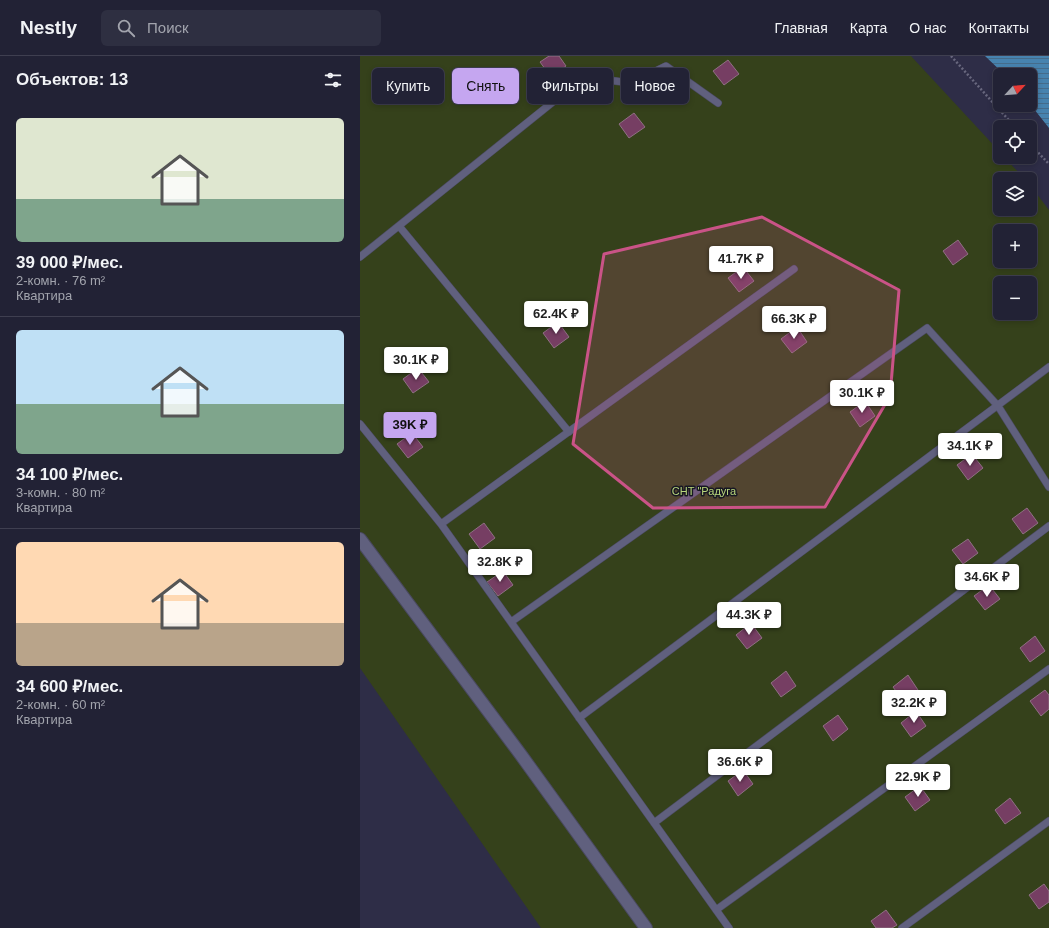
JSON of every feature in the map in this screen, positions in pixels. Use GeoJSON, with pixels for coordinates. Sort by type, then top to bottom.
{"type":"FeatureCollection","features":[{"type":"Feature","properties":{"kind":"street"},"geometry":{"type":"LineString","coordinates":[[360,540],[521,755],[646,928]]}},
{"type":"Feature","properties":{"kind":"lane"},"geometry":{"type":"LineString","coordinates":[[360,257],[584,76],[631,83],[666,66],[718,103]]}},
{"type":"Feature","properties":{"kind":"lane"},"geometry":{"type":"LineString","coordinates":[[399,226],[568,432]]}},
{"type":"Feature","properties":{"kind":"lane"},"geometry":{"type":"LineString","coordinates":[[441,524],[794,269]]}},
{"type":"Feature","properties":{"kind":"lane"},"geometry":{"type":"LineString","coordinates":[[511,622],[927,328],[998,406],[1049,487]]}},
{"type":"Feature","properties":{"kind":"lane"},"geometry":{"type":"LineString","coordinates":[[579,718],[1049,368]]}},
{"type":"Feature","properties":{"kind":"lane"},"geometry":{"type":"LineString","coordinates":[[360,424],[441,524],[729,928]]}},
{"type":"Feature","properties":{"kind":"lane"},"geometry":{"type":"LineString","coordinates":[[654,823],[1049,526]]}},
{"type":"Feature","properties":{"kind":"lane"},"geometry":{"type":"LineString","coordinates":[[716,910],[1049,669]]}},
{"type":"Feature","properties":{"kind":"lane"},"geometry":{"type":"LineString","coordinates":[[902,928],[1049,821]]}},
{"type":"Feature","properties":{"kind":"path"},"geometry":{"type":"LineString","coordinates":[[950,56],[1009,120]]}},
{"type":"Feature","properties":{"kind":"path"},"geometry":{"type":"LineString","coordinates":[[1037,151],[1049,164]]}},
{"type":"Feature","properties":{"kind":"highlighted area"},"geometry":{"type":"Polygon","coordinates":[[[762,217],[899,290],[890,396],[825,507],[653,508],[573,444],[604,254],[762,217]]]}},
{"type":"Feature","properties":{"kind":"green space","name":"СНТ \"Радуга"},"geometry":{"type":"Polygon","coordinates":[[[360,56],[911,56],[993,144],[993,164],[1011,164],[1018,172],[993,172],[993,216],[1037,216],[1037,194],[1049,210],[1049,928],[541,928],[360,668],[360,56]]]}},
{"type":"Feature","properties":{"kind":"water"},"geometry":{"type":"Polygon","coordinates":[[[985,56],[1049,56],[1049,128],[1036,112],[1037,68],[998,68],[985,56]]]}},
{"type":"Feature","properties":{"kind":"building"},"geometry":{"type":"Polygon","coordinates":[[[549,56],[559,56],[566,66],[563,68],[544,68],[540,62],[549,56]]]}},
{"type":"Feature","properties":{"kind":"building"},"geometry":{"type":"Polygon","coordinates":[[[728,60],[739,74],[724,85],[713,71],[728,60]]]}},
{"type":"Feature","properties":{"kind":"building"},"geometry":{"type":"Polygon","coordinates":[[[634,113],[645,127],[629,138],[619,124],[634,113]]]}},
{"type":"Feature","properties":{"kind":"building"},"geometry":{"type":"Polygon","coordinates":[[[958,240],[968,254],[953,265],[943,251],[958,240]]]}},
{"type":"Feature","properties":{"kind":"building"},"geometry":{"type":"Polygon","coordinates":[[[743,267],[754,281],[739,292],[728,278],[743,267]]]}},
{"type":"Feature","properties":{"kind":"building"},"geometry":{"type":"Polygon","coordinates":[[[558,322],[569,337],[554,348],[543,333],[558,322]]]}},
{"type":"Feature","properties":{"kind":"building"},"geometry":{"type":"Polygon","coordinates":[[[797,327],[807,342],[792,353],[781,339],[797,327]]]}},
{"type":"Feature","properties":{"kind":"building"},"geometry":{"type":"Polygon","coordinates":[[[418,368],[429,382],[413,393],[403,379],[418,368]]]}},
{"type":"Feature","properties":{"kind":"building"},"geometry":{"type":"Polygon","coordinates":[[[865,401],[875,416],[860,427],[850,412],[865,401]]]}},
{"type":"Feature","properties":{"kind":"building"},"geometry":{"type":"Polygon","coordinates":[[[412,433],[423,447],[408,458],[397,444],[412,433]]]}},
{"type":"Feature","properties":{"kind":"building"},"geometry":{"type":"Polygon","coordinates":[[[972,454],[983,468],[968,480],[957,465],[972,454]]]}},
{"type":"Feature","properties":{"kind":"building"},"geometry":{"type":"Polygon","coordinates":[[[1027,508],[1038,523],[1023,534],[1012,519],[1027,508]]]}},
{"type":"Feature","properties":{"kind":"building"},"geometry":{"type":"Polygon","coordinates":[[[484,523],[495,538],[480,549],[469,534],[484,523]]]}},
{"type":"Feature","properties":{"kind":"building"},"geometry":{"type":"Polygon","coordinates":[[[968,539],[978,553],[963,564],[952,550],[968,539]]]}},
{"type":"Feature","properties":{"kind":"building"},"geometry":{"type":"Polygon","coordinates":[[[503,571],[513,585],[498,596],[487,582],[503,571]]]}},
{"type":"Feature","properties":{"kind":"building"},"geometry":{"type":"Polygon","coordinates":[[[989,585],[1000,599],[985,610],[974,596],[989,585]]]}},
{"type":"Feature","properties":{"kind":"building"},"geometry":{"type":"Polygon","coordinates":[[[751,623],[762,638],[747,649],[736,635],[751,623]]]}},
{"type":"Feature","properties":{"kind":"building"},"geometry":{"type":"Polygon","coordinates":[[[1035,636],[1045,651],[1030,662],[1020,648],[1035,636]]]}},
{"type":"Feature","properties":{"kind":"building"},"geometry":{"type":"Polygon","coordinates":[[[786,671],[796,686],[781,697],[771,683],[786,671]]]}},
{"type":"Feature","properties":{"kind":"building"},"geometry":{"type":"Polygon","coordinates":[[[908,675],[918,690],[903,701],[893,687],[908,675]]]}},
{"type":"Feature","properties":{"kind":"building"},"geometry":{"type":"Polygon","coordinates":[[[1045,690],[1049,695],[1049,709],[1041,716],[1030,701],[1045,690]]]}},
{"type":"Feature","properties":{"kind":"building"},"geometry":{"type":"Polygon","coordinates":[[[916,711],[926,726],[911,737],[901,723],[916,711]]]}},
{"type":"Feature","properties":{"kind":"building"},"geometry":{"type":"Polygon","coordinates":[[[838,715],[848,729],[833,741],[823,726],[838,715]]]}},
{"type":"Feature","properties":{"kind":"building"},"geometry":{"type":"Polygon","coordinates":[[[743,770],[753,784],[738,796],[728,781],[743,770]]]}},
{"type":"Feature","properties":{"kind":"building"},"geometry":{"type":"Polygon","coordinates":[[[920,786],[930,800],[915,811],[905,797],[920,786]]]}},
{"type":"Feature","properties":{"kind":"building"},"geometry":{"type":"Polygon","coordinates":[[[1010,798],[1021,813],[1005,824],[995,810],[1010,798]]]}},
{"type":"Feature","properties":{"kind":"building"},"geometry":{"type":"Polygon","coordinates":[[[1044,884],[1049,891],[1049,902],[1039,909],[1029,895],[1044,884]]]}},
{"type":"Feature","properties":{"kind":"building"},"geometry":{"type":"Polygon","coordinates":[[[886,910],[897,925],[892,928],[876,928],[871,921],[886,910]]]}}]}
